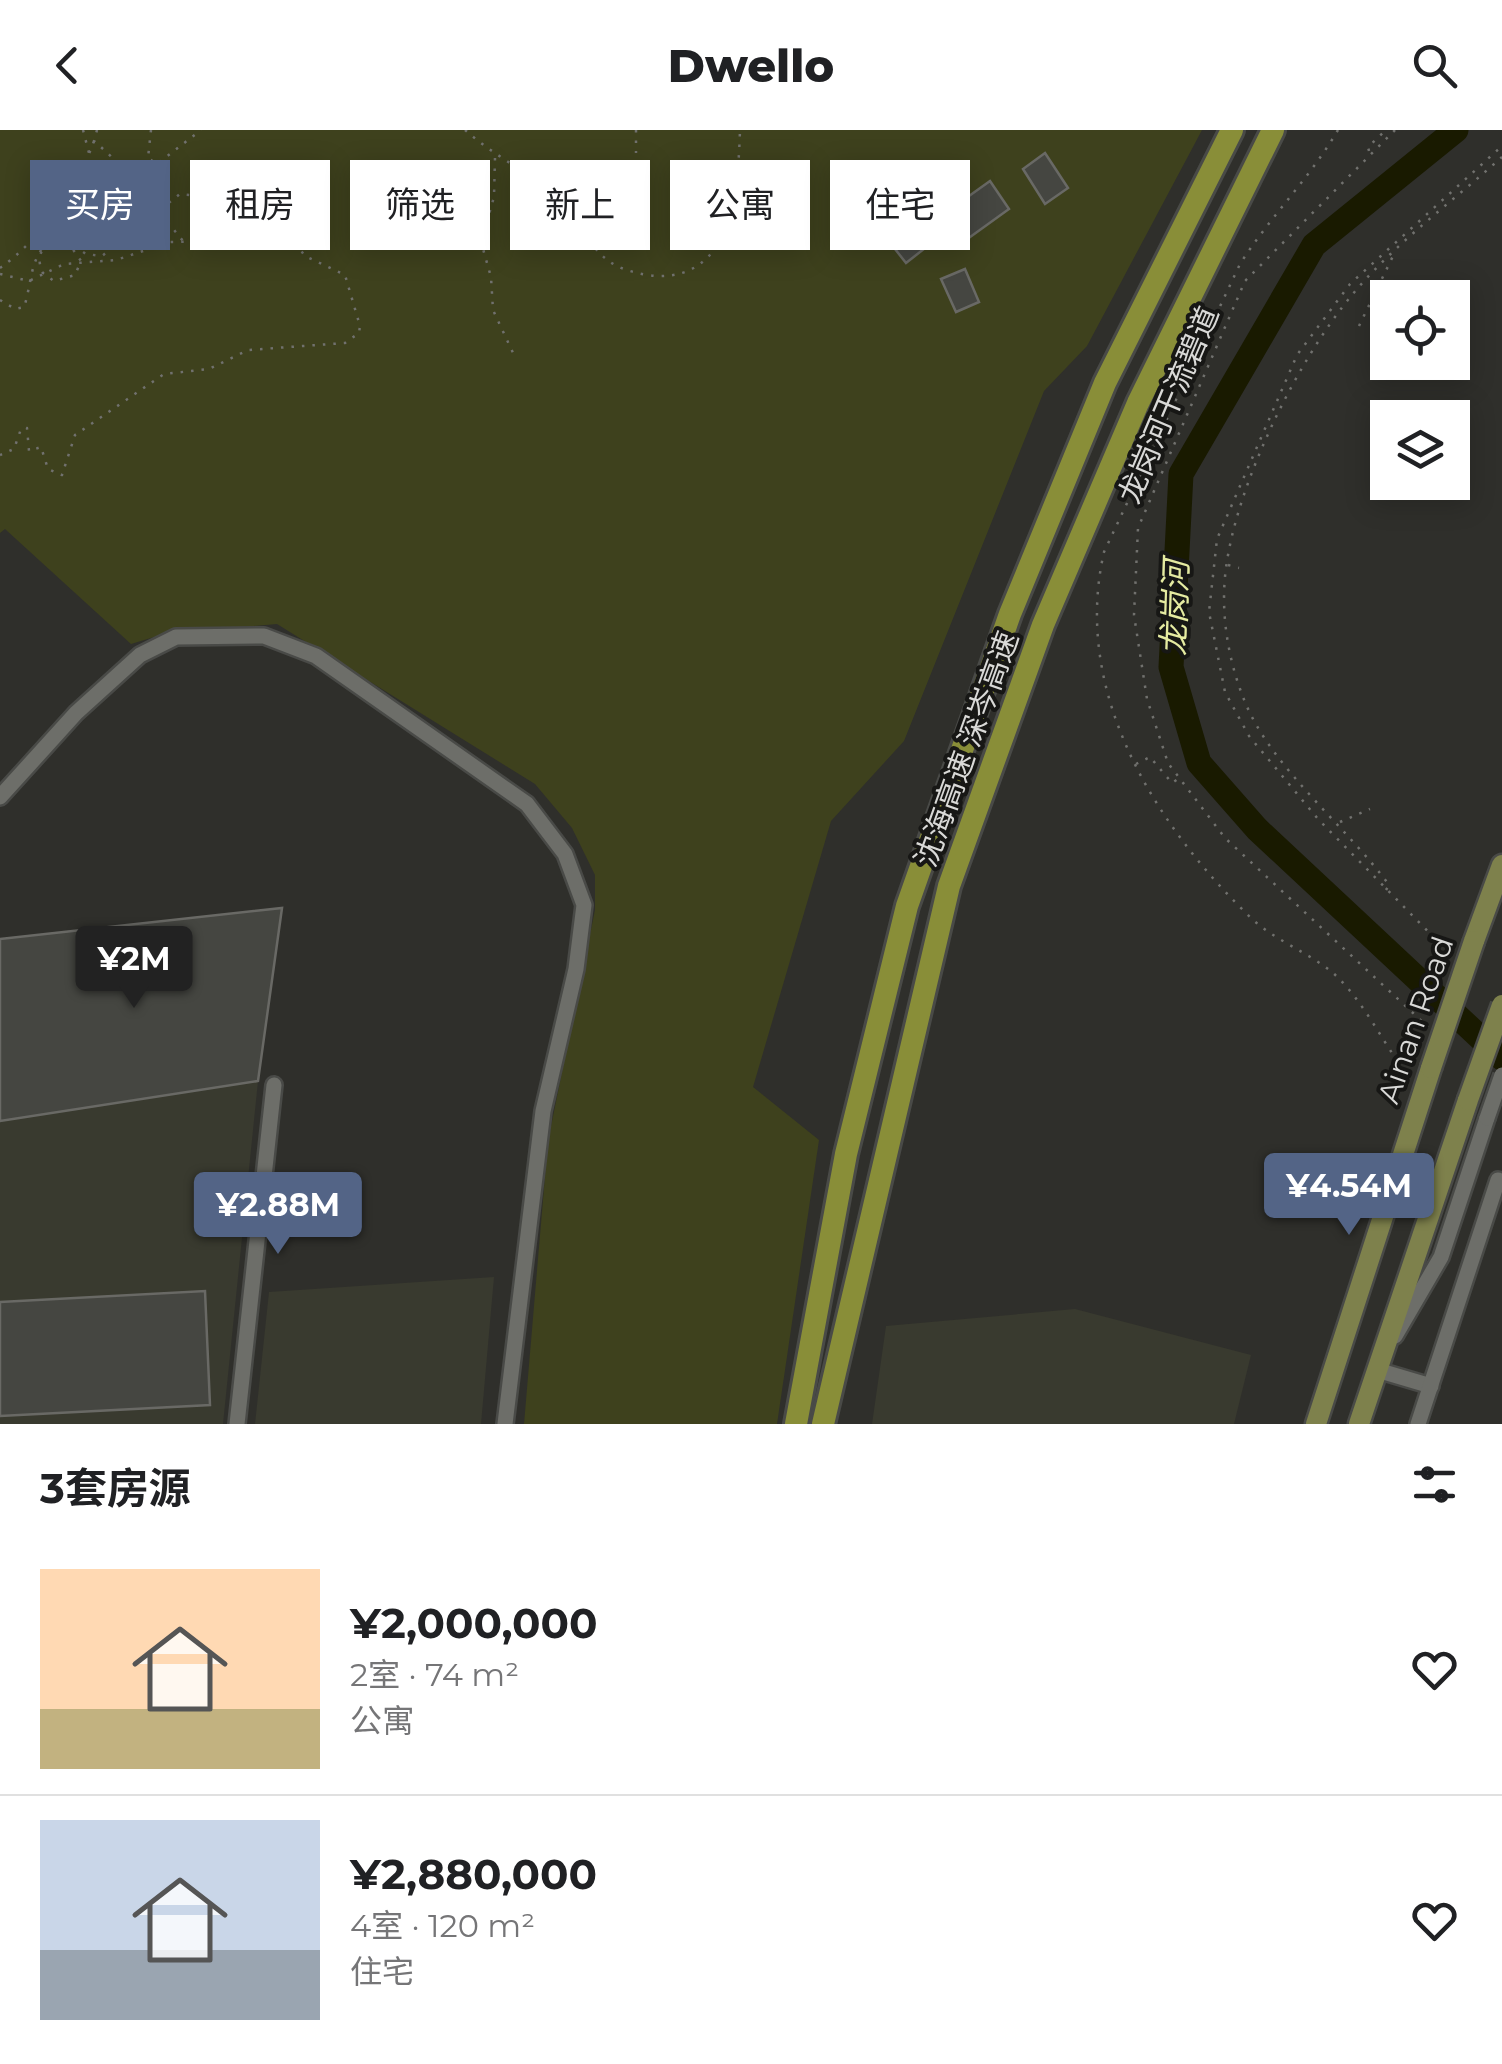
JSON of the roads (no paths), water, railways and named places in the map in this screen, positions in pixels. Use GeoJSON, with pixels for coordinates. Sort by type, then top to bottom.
{"type":"FeatureCollection","features":[{"type":"Feature","properties":{"kind":"highway","name":"沈海高速 深岑高速"},"geometry":{"type":"LineString","coordinates":[[796,1424],[846,1154],[907,906],[1010,614],[1105,382],[1232,130]]}},
{"type":"Feature","properties":{"kind":"highway","name":"沈海高速 深岑高速"},"geometry":{"type":"LineString","coordinates":[[823,1424],[949,886],[1043,626],[1138,402],[1273,130]]}},
{"type":"Feature","properties":{"kind":"main road","name":"Ainan Road"},"geometry":{"type":"LineString","coordinates":[[1316,1424],[1431,1068],[1502,865]]}},
{"type":"Feature","properties":{"kind":"main road"},"geometry":{"type":"LineString","coordinates":[[1360,1424],[1502,1005]]}},
{"type":"Feature","properties":{"kind":"street"},"geometry":{"type":"LineString","coordinates":[[0,797],[76,713],[140,655],[176,637],[264,636],[316,656],[527,804],[565,854],[584,905],[576,969],[543,1111],[505,1424]]}},
{"type":"Feature","properties":{"kind":"street"},"geometry":{"type":"LineString","coordinates":[[1431,1386],[1379,1363],[1442,1258],[1502,1075]]}},
{"type":"Feature","properties":{"kind":"street"},"geometry":{"type":"LineString","coordinates":[[237,1424],[274,1085]]}},
{"type":"Feature","properties":{"kind":"street"},"geometry":{"type":"LineString","coordinates":[[1418,1424],[1498,1180]]}},
{"type":"Feature","properties":{"kind":"waterway","name":"龙岗河"},"geometry":{"type":"LineString","coordinates":[[1456,130],[1314,245],[1181,474],[1171,667],[1199,763],[1257,829],[1502,1058]]}}]}
